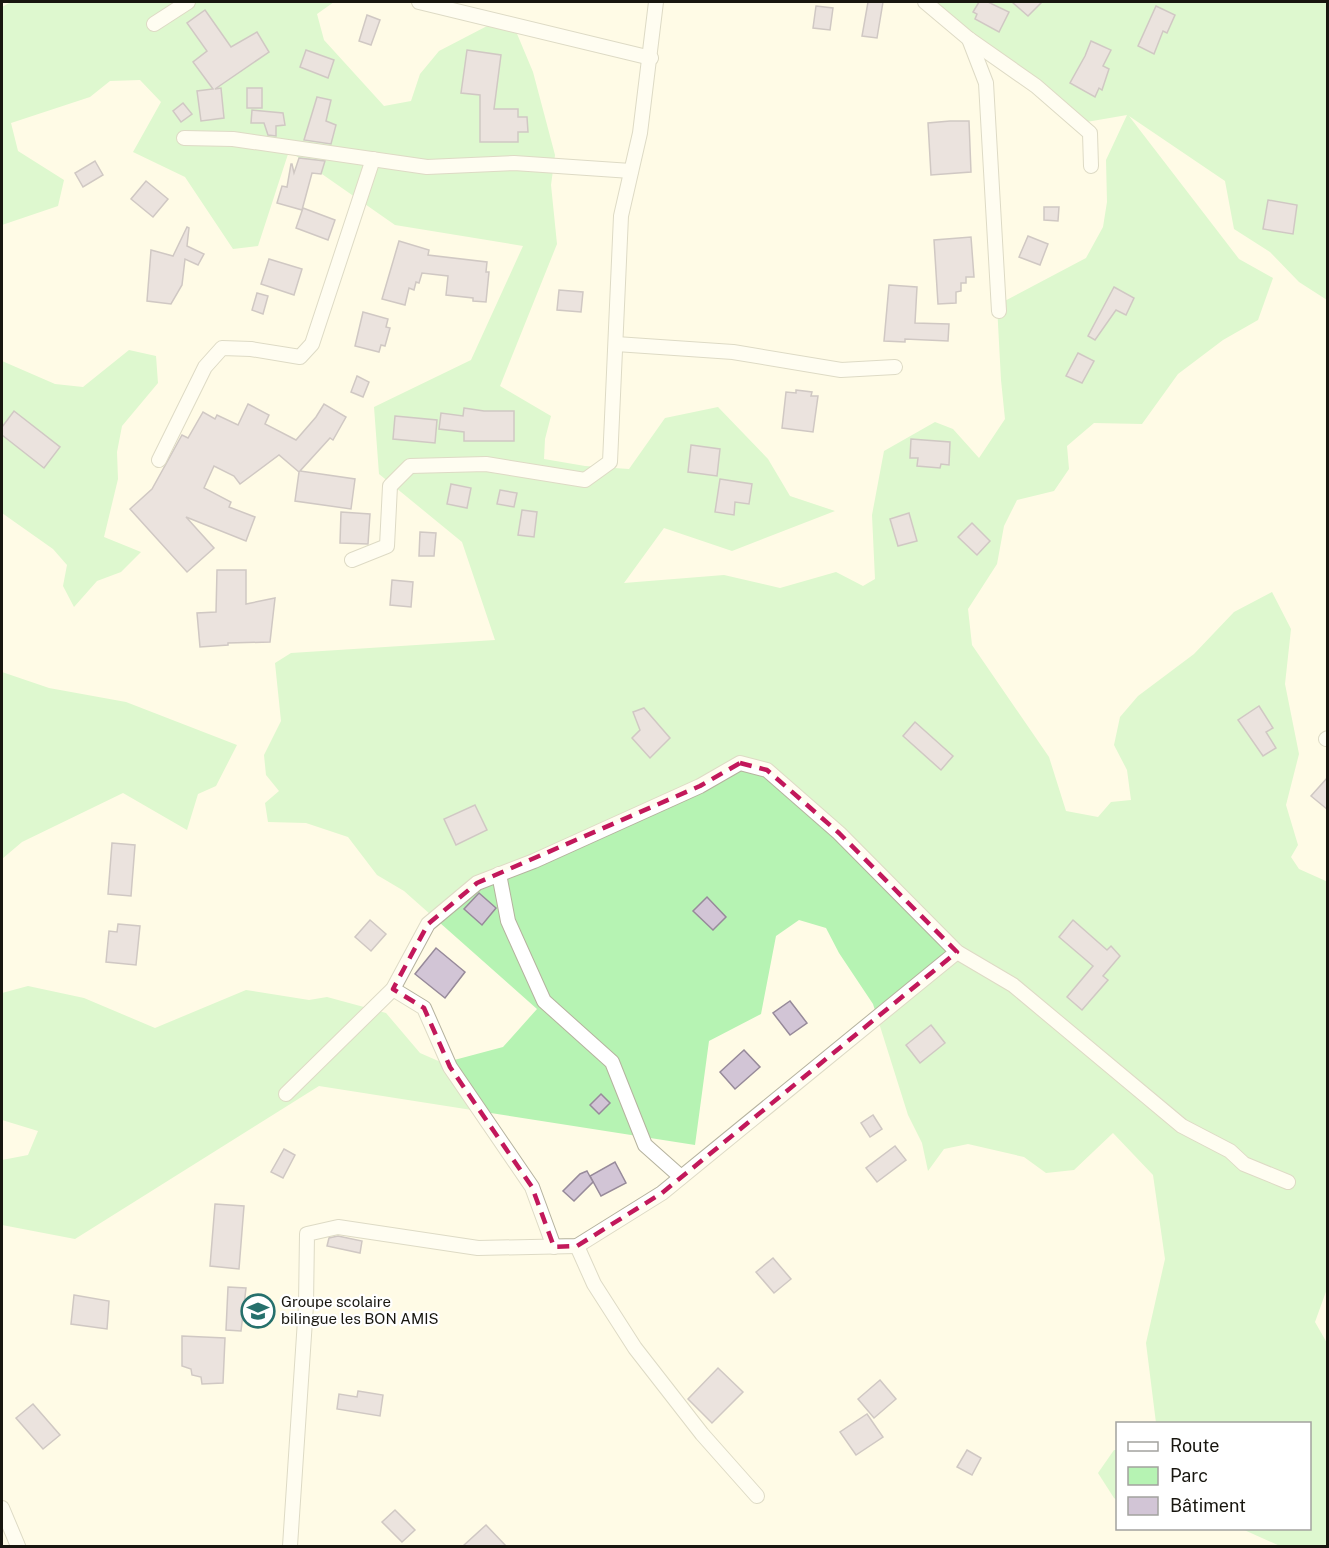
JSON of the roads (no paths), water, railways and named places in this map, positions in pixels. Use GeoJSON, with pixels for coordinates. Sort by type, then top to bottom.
{"type":"FeatureCollection","features":[{"type":"Feature","properties":{"kind":"street"},"geometry":{"type":"LineString","coordinates":[[154,24],[188,2]]}},
{"type":"Feature","properties":{"kind":"street"},"geometry":{"type":"LineString","coordinates":[[419,2],[651,58]]}},
{"type":"Feature","properties":{"kind":"street"},"geometry":{"type":"LineString","coordinates":[[352,560],[387,546],[390,486],[410,466],[486,464],[585,480],[610,462],[621,216],[640,133],[651,58],[656,2]]}},
{"type":"Feature","properties":{"kind":"street"},"geometry":{"type":"LineString","coordinates":[[925,2],[969,39],[1036,86],[1090,133],[1091,166]]}},
{"type":"Feature","properties":{"kind":"street"},"geometry":{"type":"LineString","coordinates":[[969,39],[986,83],[999,311]]}},
{"type":"Feature","properties":{"kind":"street"},"geometry":{"type":"LineString","coordinates":[[184,138],[233,138],[427,167],[514,163],[632,171]]}},
{"type":"Feature","properties":{"kind":"street"},"geometry":{"type":"LineString","coordinates":[[159,460],[205,367],[222,348],[251,349],[300,357],[312,344],[374,159]]}},
{"type":"Feature","properties":{"kind":"street"},"geometry":{"type":"LineString","coordinates":[[616,344],[733,352],[841,370],[895,367]]}},
{"type":"Feature","properties":{"kind":"street"},"geometry":{"type":"LineString","coordinates":[[286,1094],[393,989],[428,924],[477,883],[534,861],[700,786],[741,763],[767,770],[839,833],[957,952],[1013,985],[1182,1126],[1230,1151],[1244,1164],[1288,1182]]}},
{"type":"Feature","properties":{"kind":"street"},"geometry":{"type":"LineString","coordinates":[[499,874],[508,921],[544,1001],[612,1062],[645,1145],[681,1177]]}},
{"type":"Feature","properties":{"kind":"street"},"geometry":{"type":"LineString","coordinates":[[290,1546],[306,1305],[307,1234],[338,1227],[478,1248],[577,1246],[662,1193],[957,952]]}},
{"type":"Feature","properties":{"kind":"street"},"geometry":{"type":"LineString","coordinates":[[393,989],[424,1008],[450,1066],[532,1187],[554,1247]]}},
{"type":"Feature","properties":{"kind":"street"},"geometry":{"type":"LineString","coordinates":[[577,1246],[594,1284],[635,1348],[702,1434],[757,1496]]}},
{"type":"Feature","properties":{"kind":"street"},"geometry":{"type":"LineString","coordinates":[[2,1508],[18,1546]]}},
{"type":"Feature","properties":{"kind":"place","name":"Groupe scolaire bilingue les BON AMIS"},"geometry":{"type":"Point","coordinates":[258,1311]}}]}
